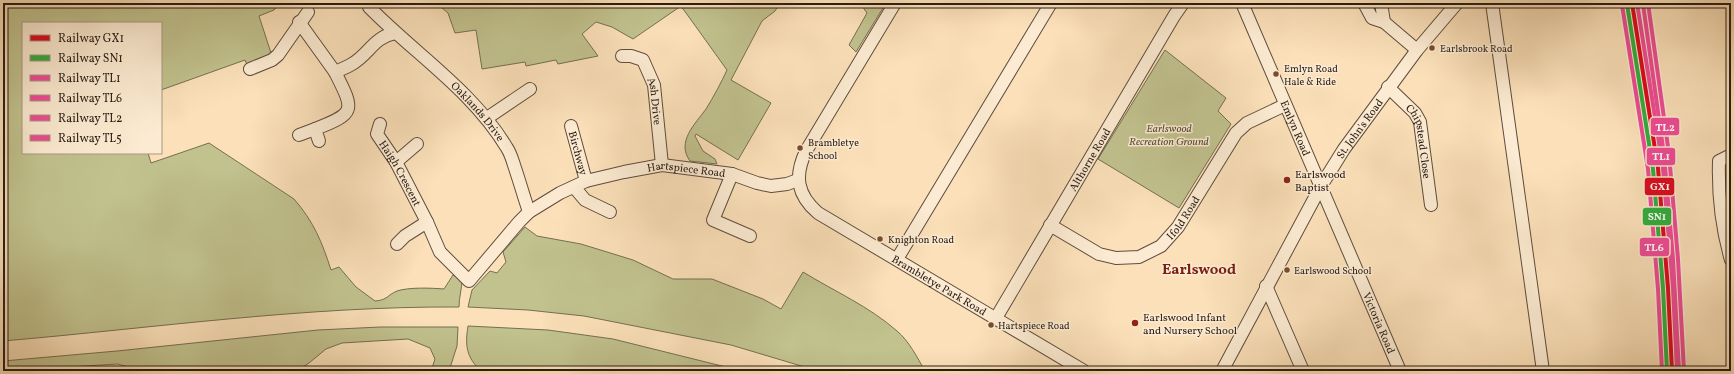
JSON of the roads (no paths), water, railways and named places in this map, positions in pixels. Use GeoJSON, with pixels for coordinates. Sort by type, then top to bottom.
{"type":"FeatureCollection","features":[{"type":"Feature","properties":{"kind":"street"},"geometry":{"type":"LineString","coordinates":[[798,180],[800,164],[806,151],[895,3]]}},
{"type":"Feature","properties":{"kind":"street"},"geometry":{"type":"LineString","coordinates":[[896,259],[1051,3]]}},
{"type":"Feature","properties":{"kind":"street","name":"Althorne Road"},"geometry":{"type":"LineString","coordinates":[[996,318],[1183,3]]}},
{"type":"Feature","properties":{"kind":"street","name":"Emlyn Road"},"geometry":{"type":"LineString","coordinates":[[1242,3],[1321,186]]}},
{"type":"Feature","properties":{"kind":"street"},"geometry":{"type":"LineString","coordinates":[[1364,3],[1372,18],[1384,22],[1417,50]]}},
{"type":"Feature","properties":{"kind":"street"},"geometry":{"type":"LineString","coordinates":[[1381,3],[1384,22]]}},
{"type":"Feature","properties":{"kind":"street","name":"St. John's Road"},"geometry":{"type":"LineString","coordinates":[[1222,371],[1266,286],[1321,186],[1354,135],[1388,87],[1457,3]]}},
{"type":"Feature","properties":{"kind":"street"},"geometry":{"type":"LineString","coordinates":[[1492,3],[1543,371]]}},
{"type":"Feature","properties":{"kind":"street","name":"Oaklands Drive"},"geometry":{"type":"LineString","coordinates":[[369,7],[395,33],[405,39],[432,63],[487,118],[508,150],[529,212]]}},
{"type":"Feature","properties":{"kind":"street"},"geometry":{"type":"LineString","coordinates":[[250,69],[272,60],[278,55],[299,22],[308,12]]}},
{"type":"Feature","properties":{"kind":"street"},"geometry":{"type":"LineString","coordinates":[[299,22],[335,72],[348,98],[350,106],[346,114],[337,121],[299,135]]}},
{"type":"Feature","properties":{"kind":"street"},"geometry":{"type":"LineString","coordinates":[[335,72],[353,64],[373,44],[385,35],[395,33]]}},
{"type":"Feature","properties":{"kind":"street","name":"Ash Drive"},"geometry":{"type":"LineString","coordinates":[[622,56],[631,56],[642,60],[654,85],[662,165]]}},
{"type":"Feature","properties":{"kind":"street","name":"Chipstead Close"},"geometry":{"type":"LineString","coordinates":[[1388,87],[1415,113],[1420,122],[1431,205]]}},
{"type":"Feature","properties":{"kind":"street"},"geometry":{"type":"LineString","coordinates":[[487,118],[530,89]]}},
{"type":"Feature","properties":{"kind":"street","name":"Ifold Road"},"geometry":{"type":"LineString","coordinates":[[1050,225],[1099,254],[1116,258],[1139,257],[1161,246],[1178,226],[1236,133],[1247,123],[1286,105]]}},
{"type":"Feature","properties":{"kind":"street","name":"Haigh Crescent"},"geometry":{"type":"LineString","coordinates":[[380,124],[377,134],[396,162],[427,222],[440,252],[469,281]]}},
{"type":"Feature","properties":{"kind":"street","name":"Birchway"},"geometry":{"type":"LineString","coordinates":[[571,126],[586,181]]}},
{"type":"Feature","properties":{"kind":"street"},"geometry":{"type":"LineString","coordinates":[[315,129],[319,141]]}},
{"type":"Feature","properties":{"kind":"street"},"geometry":{"type":"LineString","coordinates":[[396,162],[417,144]]}},
{"type":"Feature","properties":{"kind":"street"},"geometry":{"type":"LineString","coordinates":[[1731,155],[1719,160],[1719,172],[1726,239],[1731,260]]}},
{"type":"Feature","properties":{"kind":"street","name":"Hartspiece Road"},"geometry":{"type":"LineString","coordinates":[[469,281],[529,212],[560,193],[586,181],[662,165],[732,174],[757,183],[771,186],[787,184],[798,180]]}},
{"type":"Feature","properties":{"kind":"street"},"geometry":{"type":"LineString","coordinates":[[732,174],[713,220],[750,236]]}},
{"type":"Feature","properties":{"kind":"street","name":"Brambletye Park Road"},"geometry":{"type":"LineString","coordinates":[[798,180],[803,196],[809,206],[818,213],[1084,371]]}},
{"type":"Feature","properties":{"kind":"street","name":"Victoria Road"},"geometry":{"type":"LineString","coordinates":[[1321,186],[1400,371]]}},
{"type":"Feature","properties":{"kind":"street"},"geometry":{"type":"LineString","coordinates":[[574,187],[585,200],[610,212]]}},
{"type":"Feature","properties":{"kind":"street"},"geometry":{"type":"LineString","coordinates":[[397,244],[405,236],[427,222]]}},
{"type":"Feature","properties":{"kind":"street"},"geometry":{"type":"LineString","coordinates":[[1266,286],[1303,371]]}},
{"type":"Feature","properties":{"kind":"rail line","name":"GX1"},"geometry":{"type":"LineString","coordinates":[[1632,3],[1658,168],[1668,288],[1672,371]]}},
{"type":"Feature","properties":{"kind":"rail line","name":"TL1"},"geometry":{"type":"LineString","coordinates":[[1637,3],[1663,168],[1673,288],[1677,371]]}},
{"type":"Feature","properties":{"kind":"rail line","name":"TL2"},"geometry":{"type":"LineString","coordinates":[[1648,3],[1669,154],[1678,259],[1684,371]]}},
{"type":"Feature","properties":{"kind":"rail line","name":"SN1"},"geometry":{"type":"LineString","coordinates":[[1627,4],[1653,169],[1663,288],[1667,371]]}},
{"type":"Feature","properties":{"kind":"rail line","name":"TL5"},"geometry":{"type":"LineString","coordinates":[[1643,4],[1664,155],[1673,259],[1679,371]]}},
{"type":"Feature","properties":{"kind":"rail line","name":"TL6"},"geometry":{"type":"LineString","coordinates":[[1622,5],[1648,169],[1658,289],[1662,371]]}},
{"type":"Feature","properties":{"kind":"place","name":"Earlsbrook Road"},"geometry":{"type":"Point","coordinates":[1432,48]}},
{"type":"Feature","properties":{"kind":"place","name":"Emlyn Road Hale & Ride"},"geometry":{"type":"Point","coordinates":[1276,74]}},
{"type":"Feature","properties":{"kind":"place","name":"Brambletye School"},"geometry":{"type":"Point","coordinates":[800,148]}},
{"type":"Feature","properties":{"kind":"place","name":"Earlswood Baptist"},"geometry":{"type":"Point","coordinates":[1287,180]}},
{"type":"Feature","properties":{"kind":"place","name":"Knighton Road"},"geometry":{"type":"Point","coordinates":[880,239]}},
{"type":"Feature","properties":{"kind":"place","name":"Earlswood School"},"geometry":{"type":"Point","coordinates":[1287,270]}},
{"type":"Feature","properties":{"kind":"place","name":"Earlswood Infant and Nursery School"},"geometry":{"type":"Point","coordinates":[1135,323]}},
{"type":"Feature","properties":{"kind":"place","name":"Hartspiece Road"},"geometry":{"type":"Point","coordinates":[991,325]}},
{"type":"Feature","properties":{"kind":"district","name":"Earlswood"},"geometry":{"type":"Point","coordinates":[1199,269]}},
{"type":"Feature","properties":{"kind":"park label","name":"Earlswood Recreation Ground"},"geometry":{"type":"Point","coordinates":[1169,134]}}]}
